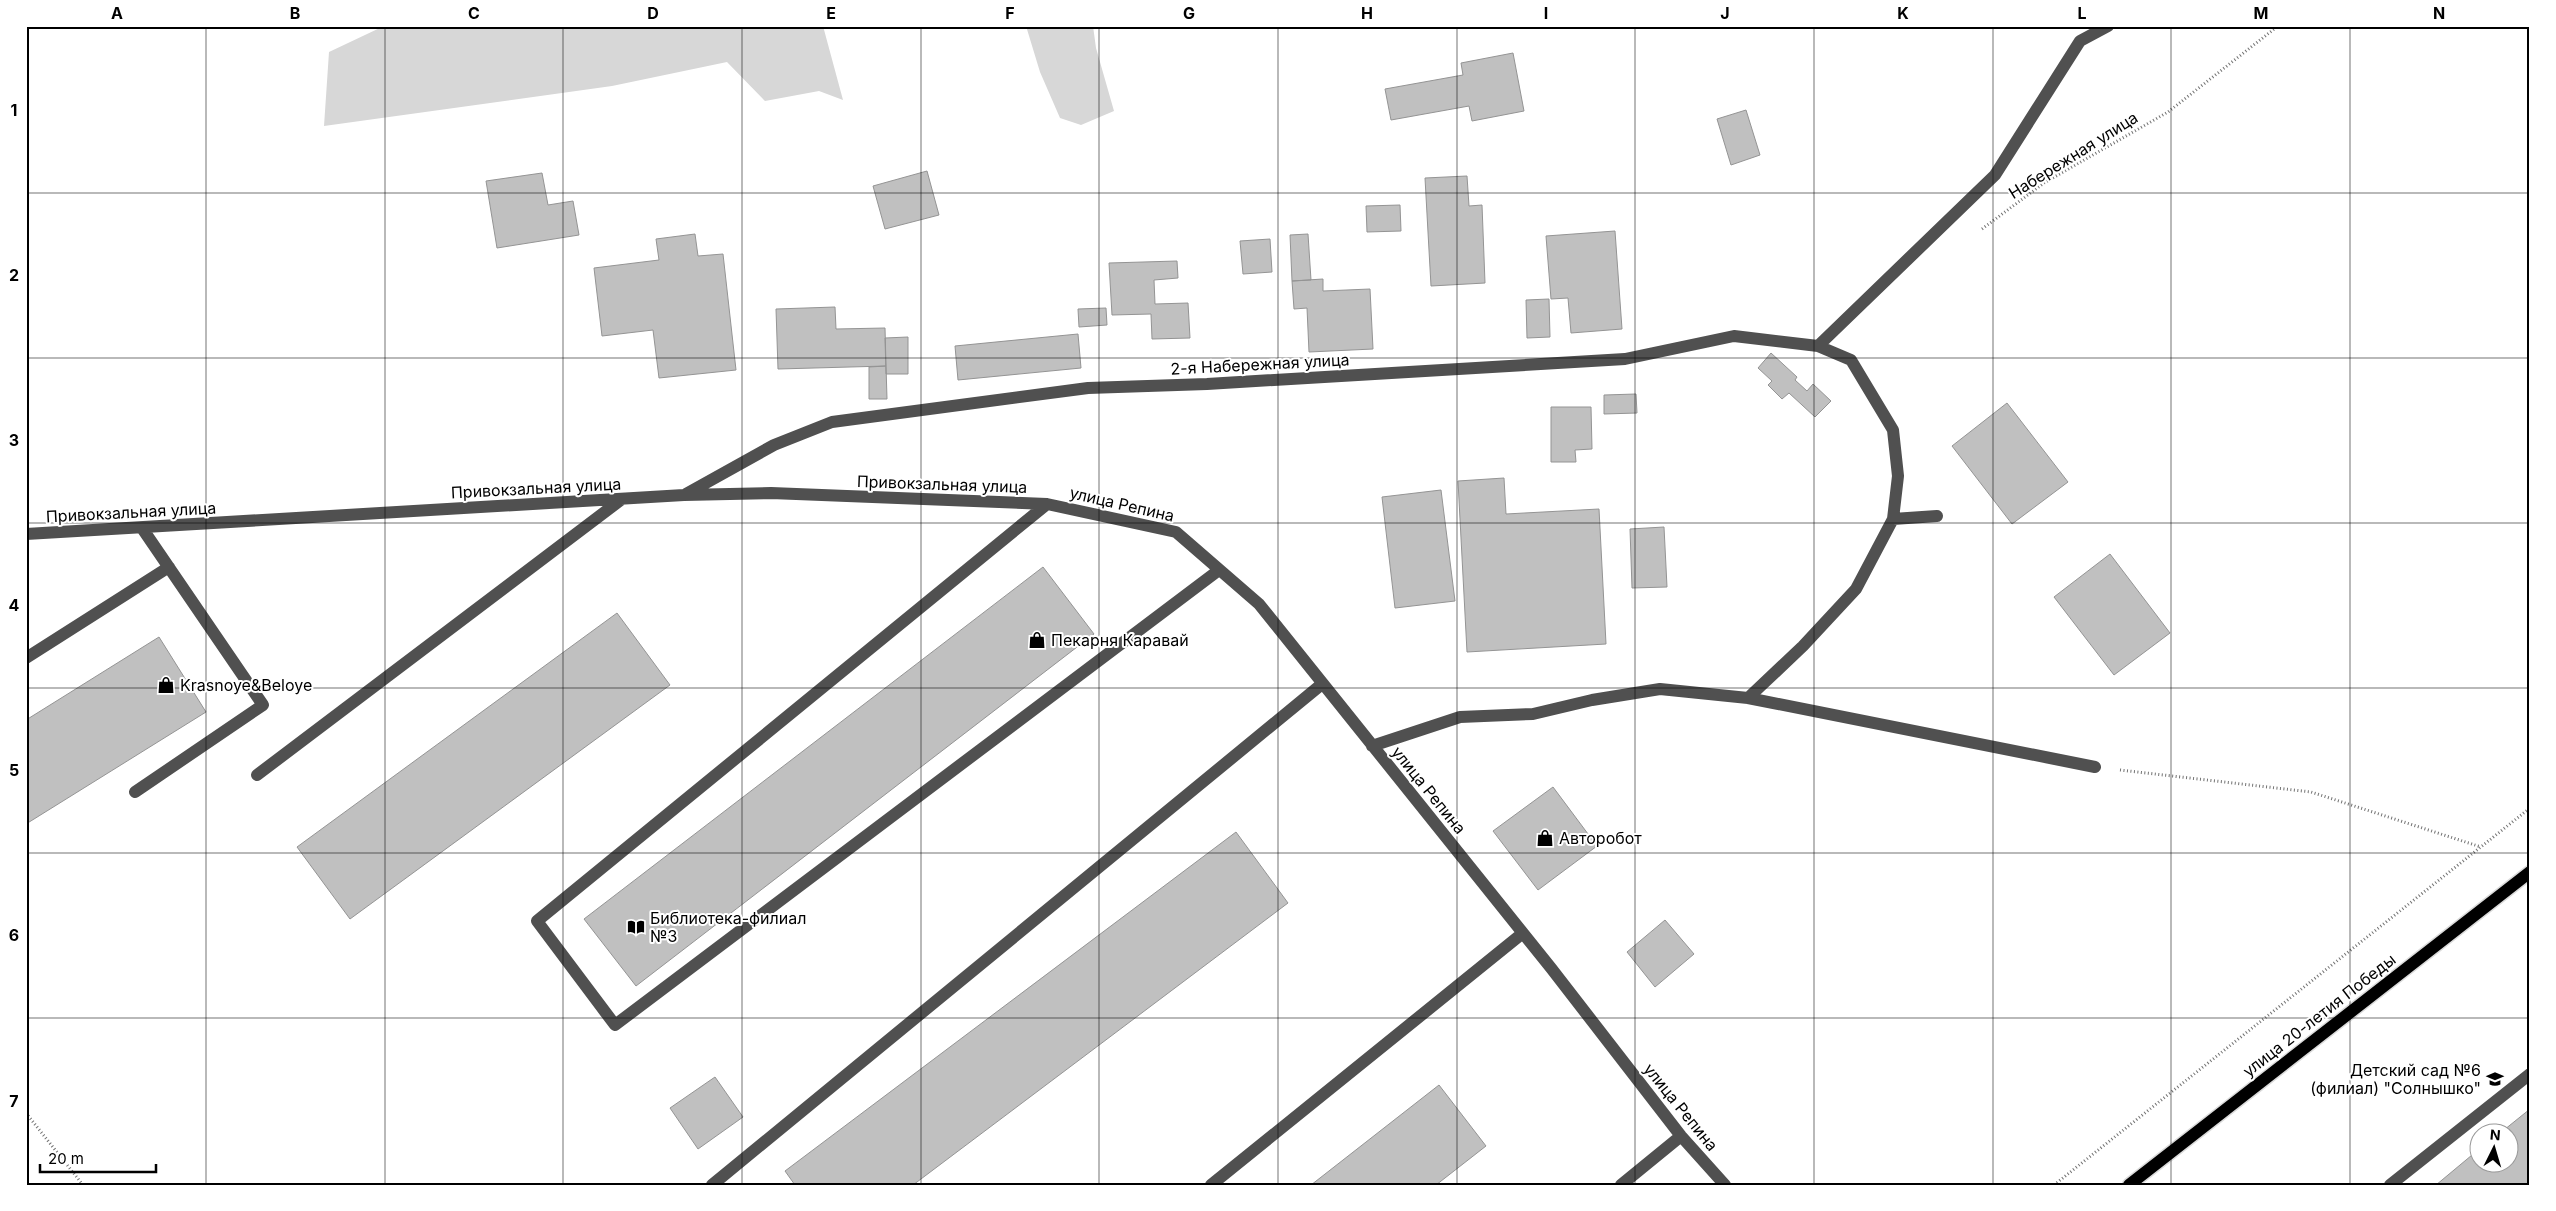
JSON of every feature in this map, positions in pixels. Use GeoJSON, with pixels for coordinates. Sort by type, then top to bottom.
{"type":"FeatureCollection","features":[{"type":"Feature","properties":{"kind":"main road","name":"улица 20-летия Победы"},"geometry":{"type":"LineString","coordinates":[[2129,1185],[2530,872]]}},
{"type":"Feature","properties":{"kind":"street"},"geometry":{"type":"LineString","coordinates":[[1818,346],[1995,175],[2080,40],[2108,26]]}},
{"type":"Feature","properties":{"kind":"street","name":"2-я Набережная улица"},"geometry":{"type":"LineString","coordinates":[[684,495],[774,445],[832,422],[1068,390],[1625,359],[1734,336],[1818,346],[1851,360],[1893,430],[1898,476],[1893,519]]}},
{"type":"Feature","properties":{"kind":"street","name":"Привокзальная улица"},"geometry":{"type":"LineString","coordinates":[[26,534],[684,495],[771,493],[1047,504]]}},
{"type":"Feature","properties":{"kind":"street"},"geometry":{"type":"LineString","coordinates":[[257,775],[622,499]]}},
{"type":"Feature","properties":{"kind":"street"},"geometry":{"type":"LineString","coordinates":[[1047,504],[537,921],[615,1025],[1219,570]]}},
{"type":"Feature","properties":{"kind":"street","name":"улица Репина"},"geometry":{"type":"LineString","coordinates":[[1047,504],[1176,532],[1258,604],[1522,933],[1681,1136],[1724,1185]]}},
{"type":"Feature","properties":{"kind":"street"},"geometry":{"type":"LineString","coordinates":[[1748,698],[1803,646],[1856,589],[1893,519],[1937,516]]}},
{"type":"Feature","properties":{"kind":"street"},"geometry":{"type":"LineString","coordinates":[[135,792],[263,705],[142,528]]}},
{"type":"Feature","properties":{"kind":"street"},"geometry":{"type":"LineString","coordinates":[[26,658],[169,567]]}},
{"type":"Feature","properties":{"kind":"street"},"geometry":{"type":"LineString","coordinates":[[712,1185],[1322,684]]}},
{"type":"Feature","properties":{"kind":"street"},"geometry":{"type":"LineString","coordinates":[[1372,746],[1460,717],[1533,714],[1592,700],[1660,689],[1748,698],[2095,767]]}},
{"type":"Feature","properties":{"kind":"street"},"geometry":{"type":"LineString","coordinates":[[1211,1185],[1522,933]]}},
{"type":"Feature","properties":{"kind":"street"},"geometry":{"type":"LineString","coordinates":[[2390,1185],[2530,1074]]}},
{"type":"Feature","properties":{"kind":"street"},"geometry":{"type":"LineString","coordinates":[[1622,1185],[1681,1136]]}},
{"type":"Feature","properties":{"kind":"path","name":"Набережная улица"},"geometry":{"type":"LineString","coordinates":[[1980,230],[2044,184],[2168,112],[2278,26]]}},
{"type":"Feature","properties":{"kind":"path"},"geometry":{"type":"LineString","coordinates":[[2095,767],[2311,792],[2481,847]]}},
{"type":"Feature","properties":{"kind":"path"},"geometry":{"type":"LineString","coordinates":[[2054,1185],[2530,808]]}},
{"type":"Feature","properties":{"kind":"path"},"geometry":{"type":"LineString","coordinates":[[26,1113],[83,1185]]}},
{"type":"Feature","properties":{"kind":"shaded area"},"geometry":{"type":"Polygon","coordinates":[[[384,26],[823,26],[843,100],[819,91],[765,101],[727,62],[612,86],[324,126],[329,52],[384,26]]]}},
{"type":"Feature","properties":{"kind":"shaded area"},"geometry":{"type":"Polygon","coordinates":[[[1026,26],[1093,26],[1096,48],[1114,111],[1081,125],[1060,118],[1040,72],[1026,26]]]}},
{"type":"Feature","properties":{"kind":"building"},"geometry":{"type":"Polygon","coordinates":[[[1513,53],[1524,111],[1472,121],[1469,106],[1391,120],[1385,89],[1463,75],[1461,63],[1513,53]]]}},
{"type":"Feature","properties":{"kind":"building"},"geometry":{"type":"Polygon","coordinates":[[[1746,110],[1760,155],[1731,165],[1717,119],[1746,110]]]}},
{"type":"Feature","properties":{"kind":"building"},"geometry":{"type":"Polygon","coordinates":[[[927,171],[939,215],[885,229],[873,186],[927,171]]]}},
{"type":"Feature","properties":{"kind":"building"},"geometry":{"type":"Polygon","coordinates":[[[542,173],[548,205],[573,201],[579,235],[497,248],[486,181],[542,173]]]}},
{"type":"Feature","properties":{"kind":"building"},"geometry":{"type":"Polygon","coordinates":[[[1467,176],[1469,206],[1482,205],[1485,283],[1431,286],[1425,178],[1467,176]]]}},
{"type":"Feature","properties":{"kind":"building"},"geometry":{"type":"Polygon","coordinates":[[[1400,205],[1401,231],[1367,232],[1366,206],[1400,205]]]}},
{"type":"Feature","properties":{"kind":"building"},"geometry":{"type":"Polygon","coordinates":[[[1615,231],[1622,329],[1571,333],[1568,298],[1551,299],[1546,236],[1615,231]]]}},
{"type":"Feature","properties":{"kind":"building"},"geometry":{"type":"Polygon","coordinates":[[[695,234],[698,256],[723,254],[736,370],[659,378],[653,330],[602,336],[594,268],[659,260],[656,239],[695,234]]]}},
{"type":"Feature","properties":{"kind":"building"},"geometry":{"type":"Polygon","coordinates":[[[1308,234],[1311,280],[1292,281],[1290,235],[1308,234]]]}},
{"type":"Feature","properties":{"kind":"building"},"geometry":{"type":"Polygon","coordinates":[[[1270,239],[1272,272],[1243,274],[1240,241],[1270,239]]]}},
{"type":"Feature","properties":{"kind":"building"},"geometry":{"type":"Polygon","coordinates":[[[1177,261],[1178,278],[1154,280],[1155,304],[1188,303],[1190,338],[1152,339],[1151,314],[1112,315],[1109,263],[1177,261]]]}},
{"type":"Feature","properties":{"kind":"building"},"geometry":{"type":"Polygon","coordinates":[[[1323,279],[1323,291],[1370,289],[1373,349],[1309,352],[1307,308],[1294,309],[1292,281],[1323,279]]]}},
{"type":"Feature","properties":{"kind":"building"},"geometry":{"type":"Polygon","coordinates":[[[1549,299],[1550,337],[1527,338],[1526,300],[1549,299]]]}},
{"type":"Feature","properties":{"kind":"building"},"geometry":{"type":"Polygon","coordinates":[[[835,307],[836,329],[885,328],[886,366],[778,369],[776,309],[835,307]]]}},
{"type":"Feature","properties":{"kind":"building"},"geometry":{"type":"Polygon","coordinates":[[[1106,308],[1107,325],[1079,327],[1078,309],[1106,308]]]}},
{"type":"Feature","properties":{"kind":"building"},"geometry":{"type":"Polygon","coordinates":[[[1078,334],[1081,368],[958,380],[955,346],[1078,334]]]}},
{"type":"Feature","properties":{"kind":"building"},"geometry":{"type":"Polygon","coordinates":[[[908,337],[908,374],[886,374],[885,338],[908,337]]]}},
{"type":"Feature","properties":{"kind":"building"},"geometry":{"type":"Polygon","coordinates":[[[1771,353],[1797,377],[1795,380],[1807,391],[1813,384],[1831,401],[1815,417],[1789,393],[1782,399],[1768,385],[1772,381],[1758,368],[1771,353]]]}},
{"type":"Feature","properties":{"kind":"building"},"geometry":{"type":"Polygon","coordinates":[[[886,366],[887,399],[869,399],[869,367],[886,366]]]}},
{"type":"Feature","properties":{"kind":"building"},"geometry":{"type":"Polygon","coordinates":[[[1636,394],[1637,413],[1604,414],[1604,395],[1636,394]]]}},
{"type":"Feature","properties":{"kind":"building"},"geometry":{"type":"Polygon","coordinates":[[[2007,403],[2068,482],[2012,524],[1952,446],[2007,403]]]}},
{"type":"Feature","properties":{"kind":"building"},"geometry":{"type":"Polygon","coordinates":[[[1551,407],[1591,407],[1592,449],[1575,450],[1576,462],[1551,462],[1551,407]]]}},
{"type":"Feature","properties":{"kind":"building"},"geometry":{"type":"Polygon","coordinates":[[[1504,478],[1506,514],[1599,509],[1606,644],[1467,652],[1458,481],[1504,478]]]}},
{"type":"Feature","properties":{"kind":"building"},"geometry":{"type":"Polygon","coordinates":[[[1441,490],[1455,601],[1395,608],[1382,497],[1441,490]]]}},
{"type":"Feature","properties":{"kind":"building"},"geometry":{"type":"Polygon","coordinates":[[[1664,527],[1667,587],[1632,588],[1630,529],[1664,527]]]}},
{"type":"Feature","properties":{"kind":"building"},"geometry":{"type":"Polygon","coordinates":[[[2110,554],[2170,633],[2114,675],[2054,597],[2110,554]]]}},
{"type":"Feature","properties":{"kind":"building"},"geometry":{"type":"Polygon","coordinates":[[[1043,567],[1094,634],[636,986],[584,919],[1043,567]]]}},
{"type":"Feature","properties":{"kind":"building"},"geometry":{"type":"Polygon","coordinates":[[[617,613],[670,685],[350,919],[297,847],[617,613]]]}},
{"type":"Feature","properties":{"kind":"building"},"geometry":{"type":"Polygon","coordinates":[[[159,637],[206,712],[26,824],[26,720],[159,637]]]}},
{"type":"Feature","properties":{"kind":"building","name":"Авторобот"},"geometry":{"type":"Polygon","coordinates":[[[1553,787],[1597,846],[1538,890],[1493,831],[1553,787]]]}},
{"type":"Feature","properties":{"kind":"building"},"geometry":{"type":"Polygon","coordinates":[[[1236,832],[1288,903],[913,1185],[795,1185],[785,1171],[1236,832]]]}},
{"type":"Feature","properties":{"kind":"building"},"geometry":{"type":"Polygon","coordinates":[[[1665,920],[1694,954],[1655,987],[1627,952],[1665,920]]]}},
{"type":"Feature","properties":{"kind":"building"},"geometry":{"type":"Polygon","coordinates":[[[715,1077],[743,1117],[698,1149],[670,1108],[715,1077]]]}},
{"type":"Feature","properties":{"kind":"building"},"geometry":{"type":"Polygon","coordinates":[[[1439,1085],[1486,1146],[1436,1185],[1311,1185],[1439,1085]]]}},
{"type":"Feature","properties":{"kind":"building"},"geometry":{"type":"Polygon","coordinates":[[[2530,1109],[2530,1185],[2436,1185],[2468,1158],[2468,1174],[2518,1174],[2518,1124],[2511,1124],[2530,1109]]]}},
{"type":"Feature","properties":{"kind":"place","name":"Пекарня Каравай"},"geometry":{"type":"Point","coordinates":[1037,640]}},
{"type":"Feature","properties":{"kind":"place","name":"Krasnoye&Beloye"},"geometry":{"type":"Point","coordinates":[166,685]}},
{"type":"Feature","properties":{"kind":"place","name":"Авторобот"},"geometry":{"type":"Point","coordinates":[1545,838]}},
{"type":"Feature","properties":{"kind":"place","name":"Библиотека-филиал №3"},"geometry":{"type":"Point","coordinates":[636,927]}},
{"type":"Feature","properties":{"kind":"place","name":"Детский сад №6 (филиал) \"Солнышко\""},"geometry":{"type":"Point","coordinates":[2495,1079]}}]}
